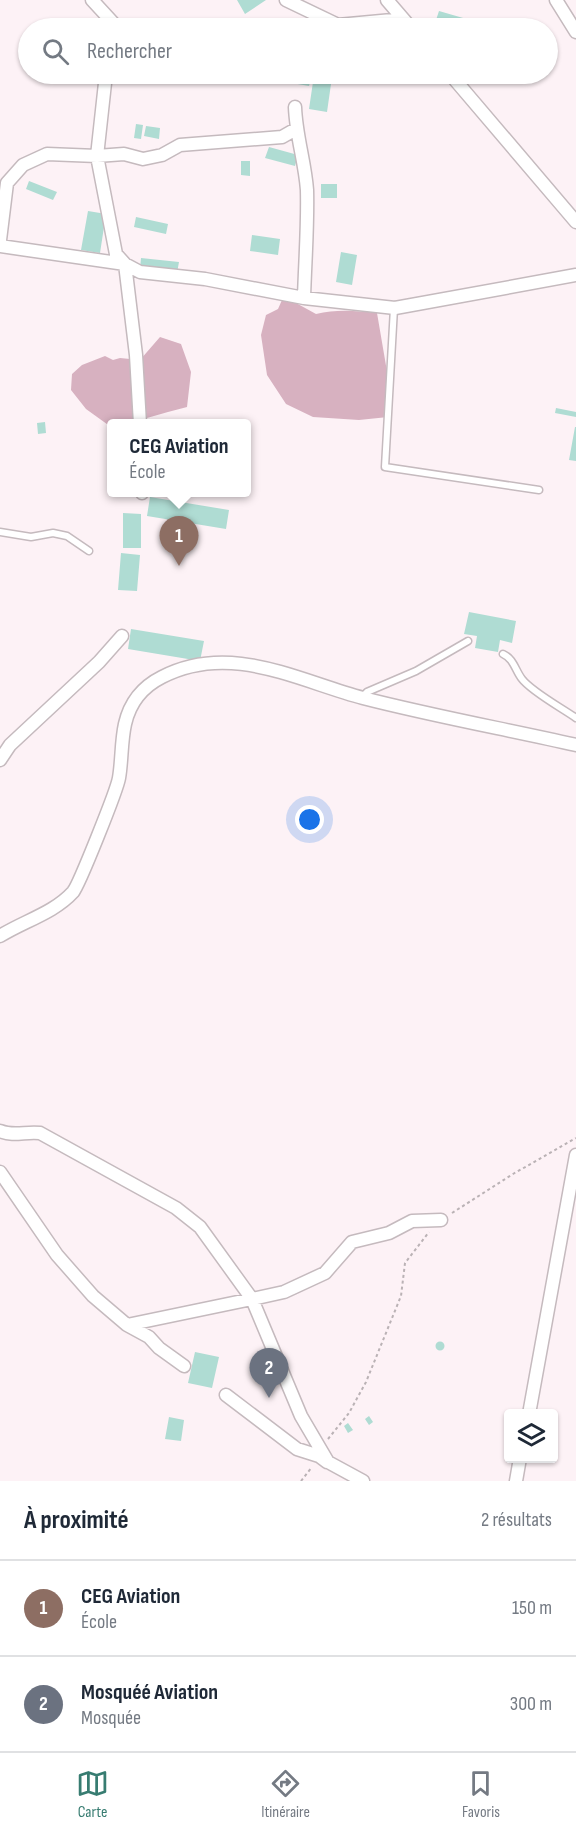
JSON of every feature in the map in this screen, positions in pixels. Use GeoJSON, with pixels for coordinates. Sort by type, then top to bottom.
{"type":"FeatureCollection","features":[{"type":"Feature","properties":{"kind":"street"},"geometry":{"type":"LineString","coordinates":[[92,0],[109,18]]}},
{"type":"Feature","properties":{"kind":"street"},"geometry":{"type":"LineString","coordinates":[[286,0],[323,18]]}},
{"type":"Feature","properties":{"kind":"street"},"geometry":{"type":"LineString","coordinates":[[387,0],[402,18]]}},
{"type":"Feature","properties":{"kind":"street"},"geometry":{"type":"LineString","coordinates":[[556,0],[576,32]]}},
{"type":"Feature","properties":{"kind":"street"},"geometry":{"type":"LineString","coordinates":[[104,84],[97,156],[111,217],[116,254],[125,264],[136,355],[140,419]]}},
{"type":"Feature","properties":{"kind":"street"},"geometry":{"type":"LineString","coordinates":[[459,84],[576,222]]}},
{"type":"Feature","properties":{"kind":"street"},"geometry":{"type":"LineString","coordinates":[[295,107],[296,129],[307,190],[304,298]]}},
{"type":"Feature","properties":{"kind":"street"},"geometry":{"type":"LineString","coordinates":[[0,240],[7,183],[23,165],[47,154],[97,156],[123,154],[143,159],[162,155],[180,145],[282,137],[296,129]]}},
{"type":"Feature","properties":{"kind":"street"},"geometry":{"type":"LineString","coordinates":[[0,246],[125,264],[140,272],[205,279],[304,298],[394,308],[576,274]]}},
{"type":"Feature","properties":{"kind":"street"},"geometry":{"type":"LineString","coordinates":[[0,760],[10,745],[99,662],[122,636]]}},
{"type":"Feature","properties":{"kind":"street"},"geometry":{"type":"LineString","coordinates":[[0,936],[56,906],[75,890],[119,781],[125,724],[135,696],[151,682],[193,664],[231,661],[310,680],[362,697],[576,745]]}},
{"type":"Feature","properties":{"kind":"street"},"geometry":{"type":"LineString","coordinates":[[0,1131],[9,1135],[40,1133],[176,1208],[200,1227],[252,1299],[301,1416],[328,1462]]}},
{"type":"Feature","properties":{"kind":"street"},"geometry":{"type":"LineString","coordinates":[[530,1409],[576,1155]]}},
{"type":"Feature","properties":{"kind":"street"},"geometry":{"type":"LineString","coordinates":[[0,1172],[57,1255],[93,1296],[127,1325],[149,1337],[159,1348],[184,1366]]}},
{"type":"Feature","properties":{"kind":"street"},"geometry":{"type":"LineString","coordinates":[[127,1325],[284,1292],[326,1273],[352,1242],[389,1233],[412,1221],[441,1220]]}},
{"type":"Feature","properties":{"kind":"street"},"geometry":{"type":"LineString","coordinates":[[226,1395],[297,1449],[319,1456],[363,1481]]}},
{"type":"Feature","properties":{"kind":"street"},"geometry":{"type":"LineString","coordinates":[[516,1481],[519,1463]]}},
{"type":"Feature","properties":{"kind":"lane"},"geometry":{"type":"LineString","coordinates":[[394,308],[385,467],[539,490]]}},
{"type":"Feature","properties":{"kind":"lane"},"geometry":{"type":"LineString","coordinates":[[0,532],[31,537],[53,533],[67,536],[89,551]]}},
{"type":"Feature","properties":{"kind":"lane"},"geometry":{"type":"LineString","coordinates":[[362,697],[367,692],[416,671],[468,641]]}},
{"type":"Feature","properties":{"kind":"lane"},"geometry":{"type":"LineString","coordinates":[[503,654],[509,657],[525,683],[576,717]]}},
{"type":"Feature","properties":{"kind":"path"},"geometry":{"type":"LineString","coordinates":[[320,1448],[349,1413],[366,1382],[401,1296],[405,1263],[435,1224],[513,1174],[576,1138]]}},
{"type":"Feature","properties":{"kind":"shaded area"},"geometry":{"type":"Polygon","coordinates":[[[287,298],[316,314],[339,311],[377,313],[390,389],[388,417],[359,420],[313,417],[286,404],[267,375],[261,335],[266,315],[278,309],[282,300],[287,298]]]}},
{"type":"Feature","properties":{"kind":"shaded area"},"geometry":{"type":"Polygon","coordinates":[[[160,337],[181,344],[191,372],[187,407],[143,419],[107,419],[107,424],[86,409],[71,390],[72,374],[82,365],[105,356],[113,360],[120,358],[140,360],[160,337]]]}},
{"type":"Feature","properties":{"kind":"building"},"geometry":{"type":"Polygon","coordinates":[[[237,0],[266,0],[245,14],[237,0]]]}},
{"type":"Feature","properties":{"kind":"building"},"geometry":{"type":"Polygon","coordinates":[[[439,11],[463,18],[437,18],[439,11]]]}},
{"type":"Feature","properties":{"kind":"building"},"geometry":{"type":"Polygon","coordinates":[[[313,84],[331,84],[327,112],[309,109],[313,84]]]}},
{"type":"Feature","properties":{"kind":"building"},"geometry":{"type":"Polygon","coordinates":[[[136,124],[143,125],[141,139],[134,138],[136,124]]]}},
{"type":"Feature","properties":{"kind":"building"},"geometry":{"type":"Polygon","coordinates":[[[146,126],[160,128],[159,139],[144,136],[146,126]]]}},
{"type":"Feature","properties":{"kind":"building"},"geometry":{"type":"Polygon","coordinates":[[[269,147],[298,155],[295,166],[265,158],[269,147]]]}},
{"type":"Feature","properties":{"kind":"building"},"geometry":{"type":"Polygon","coordinates":[[[241,161],[250,161],[250,176],[241,175],[241,161]]]}},
{"type":"Feature","properties":{"kind":"building"},"geometry":{"type":"Polygon","coordinates":[[[29,181],[57,192],[53,200],[26,189],[29,181]]]}},
{"type":"Feature","properties":{"kind":"building"},"geometry":{"type":"Polygon","coordinates":[[[321,184],[337,184],[337,198],[321,198],[321,184]]]}},
{"type":"Feature","properties":{"kind":"building"},"geometry":{"type":"Polygon","coordinates":[[[88,211],[106,214],[100,253],[81,250],[88,211]]]}},
{"type":"Feature","properties":{"kind":"building"},"geometry":{"type":"Polygon","coordinates":[[[136,217],[168,224],[166,234],[134,227],[136,217]]]}},
{"type":"Feature","properties":{"kind":"building"},"geometry":{"type":"Polygon","coordinates":[[[252,235],[280,239],[278,255],[250,251],[252,235]]]}},
{"type":"Feature","properties":{"kind":"building"},"geometry":{"type":"Polygon","coordinates":[[[341,252],[357,255],[352,285],[336,282],[341,252]]]}},
{"type":"Feature","properties":{"kind":"building"},"geometry":{"type":"Polygon","coordinates":[[[141,258],[179,262],[177,273],[140,269],[141,258]]]}},
{"type":"Feature","properties":{"kind":"building"},"geometry":{"type":"Polygon","coordinates":[[[556,408],[576,412],[576,417],[555,413],[556,408]]]}},
{"type":"Feature","properties":{"kind":"building"},"geometry":{"type":"Polygon","coordinates":[[[45,422],[46,433],[38,434],[37,423],[45,422]]]}},
{"type":"Feature","properties":{"kind":"building"},"geometry":{"type":"Polygon","coordinates":[[[576,427],[576,461],[569,460],[576,427]]]}},
{"type":"Feature","properties":{"kind":"building"},"geometry":{"type":"Polygon","coordinates":[[[150,497],[229,510],[226,529],[147,516],[150,497]]]}},
{"type":"Feature","properties":{"kind":"building"},"geometry":{"type":"Polygon","coordinates":[[[123,513],[141,514],[141,548],[123,548],[123,513]]]}},
{"type":"Feature","properties":{"kind":"building"},"geometry":{"type":"Polygon","coordinates":[[[121,553],[140,555],[137,591],[118,590],[121,553]]]}},
{"type":"Feature","properties":{"kind":"building"},"geometry":{"type":"Polygon","coordinates":[[[469,612],[516,621],[512,643],[500,640],[498,652],[475,648],[477,636],[464,634],[469,612]]]}},
{"type":"Feature","properties":{"kind":"building"},"geometry":{"type":"Polygon","coordinates":[[[131,629],[204,641],[200,661],[128,649],[131,629]]]}},
{"type":"Feature","properties":{"kind":"building"},"geometry":{"type":"Polygon","coordinates":[[[440,1342],[444,1346],[440,1350],[436,1346],[440,1342]]]}},
{"type":"Feature","properties":{"kind":"building"},"geometry":{"type":"Polygon","coordinates":[[[195,1352],[219,1357],[212,1388],[188,1383],[195,1352]]]}},
{"type":"Feature","properties":{"kind":"building"},"geometry":{"type":"Polygon","coordinates":[[[369,1416],[373,1422],[369,1425],[365,1419],[369,1416]]]}},
{"type":"Feature","properties":{"kind":"building"},"geometry":{"type":"Polygon","coordinates":[[[169,1417],[184,1420],[181,1441],[165,1439],[169,1417]]]}},
{"type":"Feature","properties":{"kind":"building"},"geometry":{"type":"Polygon","coordinates":[[[348,1423],[353,1430],[348,1433],[344,1426],[348,1423]]]}},
{"type":"Feature","properties":{"kind":"place","name":"CEG Aviation"},"geometry":{"type":"Point","coordinates":[179,566]}},
{"type":"Feature","properties":{"kind":"place","name":"Mosquéé Aviation"},"geometry":{"type":"Point","coordinates":[269,1398]}}]}
